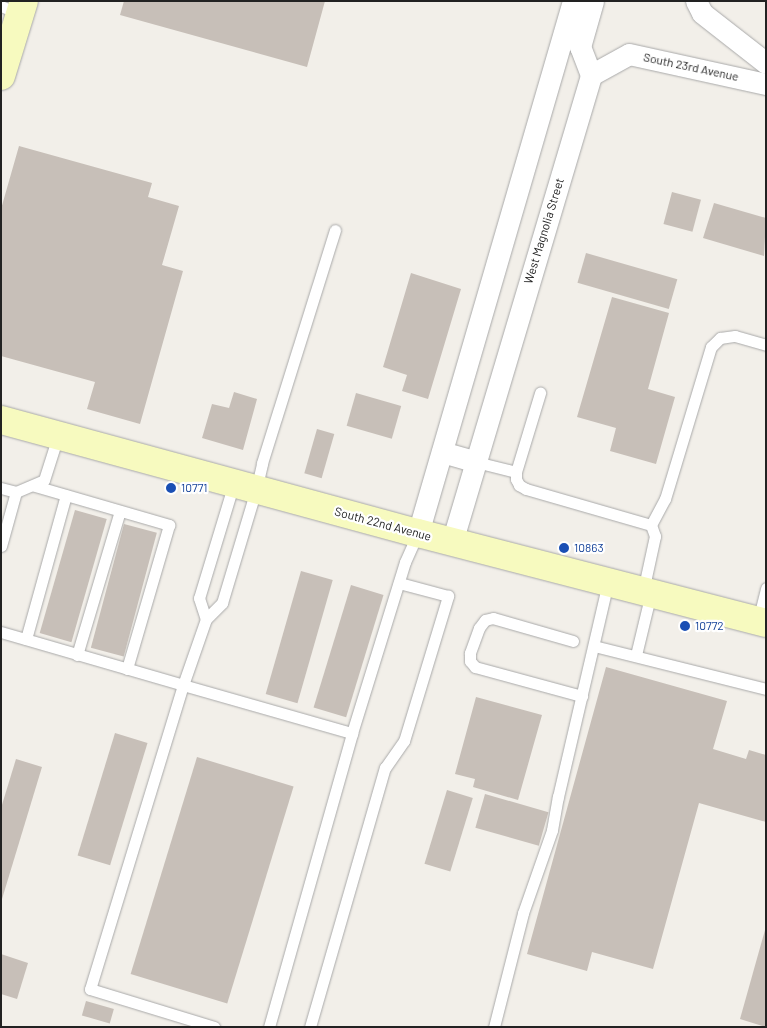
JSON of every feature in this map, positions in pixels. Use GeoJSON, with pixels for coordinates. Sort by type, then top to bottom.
{"type":"FeatureCollection","features":[{"type":"Feature","properties":{"kind":"street"},"geometry":{"type":"LineString","coordinates":[[418,533],[573,1]]}},
{"type":"Feature","properties":{"kind":"street"},"geometry":{"type":"LineString","coordinates":[[591,75],[580,47],[593,1]]}},
{"type":"Feature","properties":{"kind":"street"},"geometry":{"type":"LineString","coordinates":[[696,1],[702,13],[766,62]]}},
{"type":"Feature","properties":{"kind":"street"},"geometry":{"type":"LineString","coordinates":[[1,76],[15,7]]}},
{"type":"Feature","properties":{"kind":"street","name":"South 23rd Avenue"},"geometry":{"type":"LineString","coordinates":[[591,75],[629,54],[766,84]]}},
{"type":"Feature","properties":{"kind":"street","name":"West Magnolia Street"},"geometry":{"type":"LineString","coordinates":[[452,542],[591,75]]}},
{"type":"Feature","properties":{"kind":"street","name":"South 22nd Avenue"},"geometry":{"type":"LineString","coordinates":[[1,420],[418,533],[762,622]]}},
{"type":"Feature","properties":{"kind":"street"},"geometry":{"type":"LineString","coordinates":[[442,452],[476,462]]}},
{"type":"Feature","properties":{"kind":"lane"},"geometry":{"type":"LineString","coordinates":[[206,619],[199,598],[245,486],[262,463],[335,230]]}},
{"type":"Feature","properties":{"kind":"lane"},"geometry":{"type":"LineString","coordinates":[[636,655],[655,536],[651,525],[665,500],[711,347],[720,338],[735,336],[766,345]]}},
{"type":"Feature","properties":{"kind":"lane"},"geometry":{"type":"LineString","coordinates":[[540,393],[516,472],[519,486],[651,525]]}},
{"type":"Feature","properties":{"kind":"lane"},"geometry":{"type":"LineString","coordinates":[[1,488],[16,492],[35,486],[44,480],[58,436]]}},
{"type":"Feature","properties":{"kind":"lane"},"geometry":{"type":"LineString","coordinates":[[476,462],[516,472]]}},
{"type":"Feature","properties":{"kind":"lane"},"geometry":{"type":"LineString","coordinates":[[35,486],[169,525],[127,669]]}},
{"type":"Feature","properties":{"kind":"lane"},"geometry":{"type":"LineString","coordinates":[[214,1027],[90,989],[183,685],[206,619],[222,604],[245,486]]}},
{"type":"Feature","properties":{"kind":"lane"},"geometry":{"type":"LineString","coordinates":[[1,546],[16,492]]}},
{"type":"Feature","properties":{"kind":"lane"},"geometry":{"type":"LineString","coordinates":[[26,639],[66,495]]}},
{"type":"Feature","properties":{"kind":"lane"},"geometry":{"type":"LineString","coordinates":[[76,655],[120,511]]}},
{"type":"Feature","properties":{"kind":"lane"},"geometry":{"type":"LineString","coordinates":[[269,1027],[352,733],[399,583],[418,533]]}},
{"type":"Feature","properties":{"kind":"lane"},"geometry":{"type":"LineString","coordinates":[[494,1027],[523,913],[552,830],[608,582]]}},
{"type":"Feature","properties":{"kind":"lane"},"geometry":{"type":"LineString","coordinates":[[310,1027],[385,768],[404,741],[448,596],[399,583]]}},
{"type":"Feature","properties":{"kind":"lane"},"geometry":{"type":"LineString","coordinates":[[762,622],[766,588]]}},
{"type":"Feature","properties":{"kind":"lane"},"geometry":{"type":"LineString","coordinates":[[574,641],[493,618],[485,620],[479,628],[470,653],[470,661],[475,667],[582,696]]}},
{"type":"Feature","properties":{"kind":"lane"},"geometry":{"type":"LineString","coordinates":[[1,632],[352,733]]}},
{"type":"Feature","properties":{"kind":"lane"},"geometry":{"type":"LineString","coordinates":[[594,646],[766,689]]}},
{"type":"Feature","properties":{"kind":"building"},"geometry":{"type":"Polygon","coordinates":[[[124,1],[325,1],[307,67],[120,15],[124,1]]]}},
{"type":"Feature","properties":{"kind":"building"},"geometry":{"type":"Polygon","coordinates":[[[19,146],[152,183],[148,197],[179,206],[162,265],[183,271],[140,424],[87,409],[95,382],[1,356],[1,209],[19,146]]]}},
{"type":"Feature","properties":{"kind":"building"},"geometry":{"type":"Polygon","coordinates":[[[672,192],[701,200],[692,232],[663,224],[672,192]]]}},
{"type":"Feature","properties":{"kind":"building"},"geometry":{"type":"Polygon","coordinates":[[[714,203],[766,218],[764,256],[703,238],[714,203]]]}},
{"type":"Feature","properties":{"kind":"building"},"geometry":{"type":"Polygon","coordinates":[[[586,253],[677,279],[669,309],[577,283],[586,253]]]}},
{"type":"Feature","properties":{"kind":"building"},"geometry":{"type":"Polygon","coordinates":[[[411,273],[461,289],[428,399],[402,391],[407,375],[383,367],[411,273]]]}},
{"type":"Feature","properties":{"kind":"building"},"geometry":{"type":"Polygon","coordinates":[[[612,297],[669,313],[648,389],[675,397],[656,464],[610,451],[616,428],[577,417],[612,297]]]}},
{"type":"Feature","properties":{"kind":"building"},"geometry":{"type":"Polygon","coordinates":[[[234,392],[257,399],[243,450],[202,438],[212,404],[229,408],[234,392]]]}},
{"type":"Feature","properties":{"kind":"building"},"geometry":{"type":"Polygon","coordinates":[[[356,393],[401,406],[392,439],[347,426],[356,393]]]}},
{"type":"Feature","properties":{"kind":"building"},"geometry":{"type":"Polygon","coordinates":[[[317,429],[334,434],[322,478],[304,473],[317,429]]]}},
{"type":"Feature","properties":{"kind":"building"},"geometry":{"type":"Polygon","coordinates":[[[75,510],[107,519],[71,642],[40,633],[75,510]]]}},
{"type":"Feature","properties":{"kind":"building"},"geometry":{"type":"Polygon","coordinates":[[[124,524],[157,533],[124,656],[91,648],[124,524]]]}},
{"type":"Feature","properties":{"kind":"building"},"geometry":{"type":"Polygon","coordinates":[[[301,571],[333,580],[297,703],[266,694],[301,571]]]}},
{"type":"Feature","properties":{"kind":"building"},"geometry":{"type":"Polygon","coordinates":[[[351,585],[384,595],[346,717],[314,707],[351,585]]]}},
{"type":"Feature","properties":{"kind":"building"},"geometry":{"type":"Polygon","coordinates":[[[606,667],[727,701],[713,749],[746,759],[749,750],[766,755],[766,822],[699,803],[653,969],[592,952],[587,971],[527,954],[606,667]]]}},
{"type":"Feature","properties":{"kind":"building"},"geometry":{"type":"Polygon","coordinates":[[[476,697],[542,715],[518,800],[473,787],[475,779],[455,774],[476,697]]]}},
{"type":"Feature","properties":{"kind":"building"},"geometry":{"type":"Polygon","coordinates":[[[115,733],[148,743],[110,865],[78,855],[115,733]]]}},
{"type":"Feature","properties":{"kind":"building"},"geometry":{"type":"Polygon","coordinates":[[[197,757],[294,787],[227,1004],[131,974],[197,757]]]}},
{"type":"Feature","properties":{"kind":"building"},"geometry":{"type":"Polygon","coordinates":[[[16,759],[42,767],[2,899],[1,808],[16,759]]]}},
{"type":"Feature","properties":{"kind":"building"},"geometry":{"type":"Polygon","coordinates":[[[447,790],[473,798],[450,872],[424,864],[447,790]]]}},
{"type":"Feature","properties":{"kind":"building"},"geometry":{"type":"Polygon","coordinates":[[[485,794],[548,812],[539,846],[475,828],[485,794]]]}},
{"type":"Feature","properties":{"kind":"building"},"geometry":{"type":"Polygon","coordinates":[[[766,930],[766,1027],[740,1019],[766,930]]]}},
{"type":"Feature","properties":{"kind":"building"},"geometry":{"type":"Polygon","coordinates":[[[1,954],[28,963],[17,999],[1,994],[1,954]]]}},
{"type":"Feature","properties":{"kind":"building"},"geometry":{"type":"Polygon","coordinates":[[[86,1001],[114,1009],[110,1023],[82,1015],[86,1001]]]}},
{"type":"Feature","properties":{"kind":"place","name":"10771"},"geometry":{"type":"Point","coordinates":[171,488]}},
{"type":"Feature","properties":{"kind":"place","name":"10863"},"geometry":{"type":"Point","coordinates":[564,548]}},
{"type":"Feature","properties":{"kind":"place","name":"10772"},"geometry":{"type":"Point","coordinates":[685,626]}}]}
